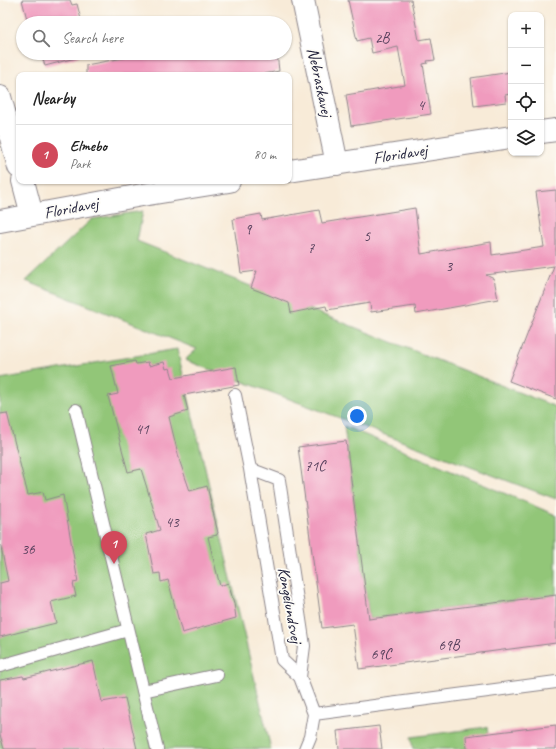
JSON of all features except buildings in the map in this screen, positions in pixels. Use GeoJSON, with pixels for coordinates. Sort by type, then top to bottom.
{"type":"FeatureCollection","features":[{"type":"Feature","properties":{"kind":"street","name":"Nebraskavej"},"geometry":{"type":"LineString","coordinates":[[303,0],[337,164]]}},
{"type":"Feature","properties":{"kind":"street"},"geometry":{"type":"LineString","coordinates":[[0,97],[16,156]]}},
{"type":"Feature","properties":{"kind":"street"},"geometry":{"type":"LineString","coordinates":[[544,132],[556,130]]}},
{"type":"Feature","properties":{"kind":"street","name":"Floridavej"},"geometry":{"type":"LineString","coordinates":[[292,171],[508,137]]}},
{"type":"Feature","properties":{"kind":"street"},"geometry":{"type":"LineString","coordinates":[[24,184],[32,215]]}},
{"type":"Feature","properties":{"kind":"street","name":"Floridavej"},"geometry":{"type":"LineString","coordinates":[[0,221],[210,184]]}},
{"type":"Feature","properties":{"kind":"lane","name":"Kongelundsvej"},"geometry":{"type":"LineString","coordinates":[[235,395],[250,469],[282,660],[300,677],[314,714]]}},
{"type":"Feature","properties":{"kind":"lane"},"geometry":{"type":"LineString","coordinates":[[76,410],[157,749]]}},
{"type":"Feature","properties":{"kind":"lane"},"geometry":{"type":"LineString","coordinates":[[250,469],[279,480],[304,646],[300,677]]}},
{"type":"Feature","properties":{"kind":"lane"},"geometry":{"type":"LineString","coordinates":[[0,666],[128,630]]}},
{"type":"Feature","properties":{"kind":"lane"},"geometry":{"type":"LineString","coordinates":[[143,691],[217,674]]}},
{"type":"Feature","properties":{"kind":"lane"},"geometry":{"type":"LineString","coordinates":[[305,749],[310,737],[314,714],[556,682]]}},
{"type":"Feature","properties":{"kind":"green space"},"geometry":{"type":"Polygon","coordinates":[[[143,211],[137,241],[556,407],[556,499],[185,360],[197,349],[26,281],[92,219],[143,211]]]}},
{"type":"Feature","properties":{"kind":"green space"},"geometry":{"type":"Polygon","coordinates":[[[177,349],[271,749],[0,749],[0,379],[177,349]]]}},
{"type":"Feature","properties":{"kind":"green space"},"geometry":{"type":"Polygon","coordinates":[[[344,426],[556,515],[556,595],[369,619],[344,426]]]}},
{"type":"Feature","properties":{"kind":"green space"},"geometry":{"type":"Polygon","coordinates":[[[487,727],[490,749],[413,749],[411,737],[487,727]]]}},
{"type":"Feature","properties":{"kind":"place","name":"Elmebo"},"geometry":{"type":"Point","coordinates":[114,564]}}]}
